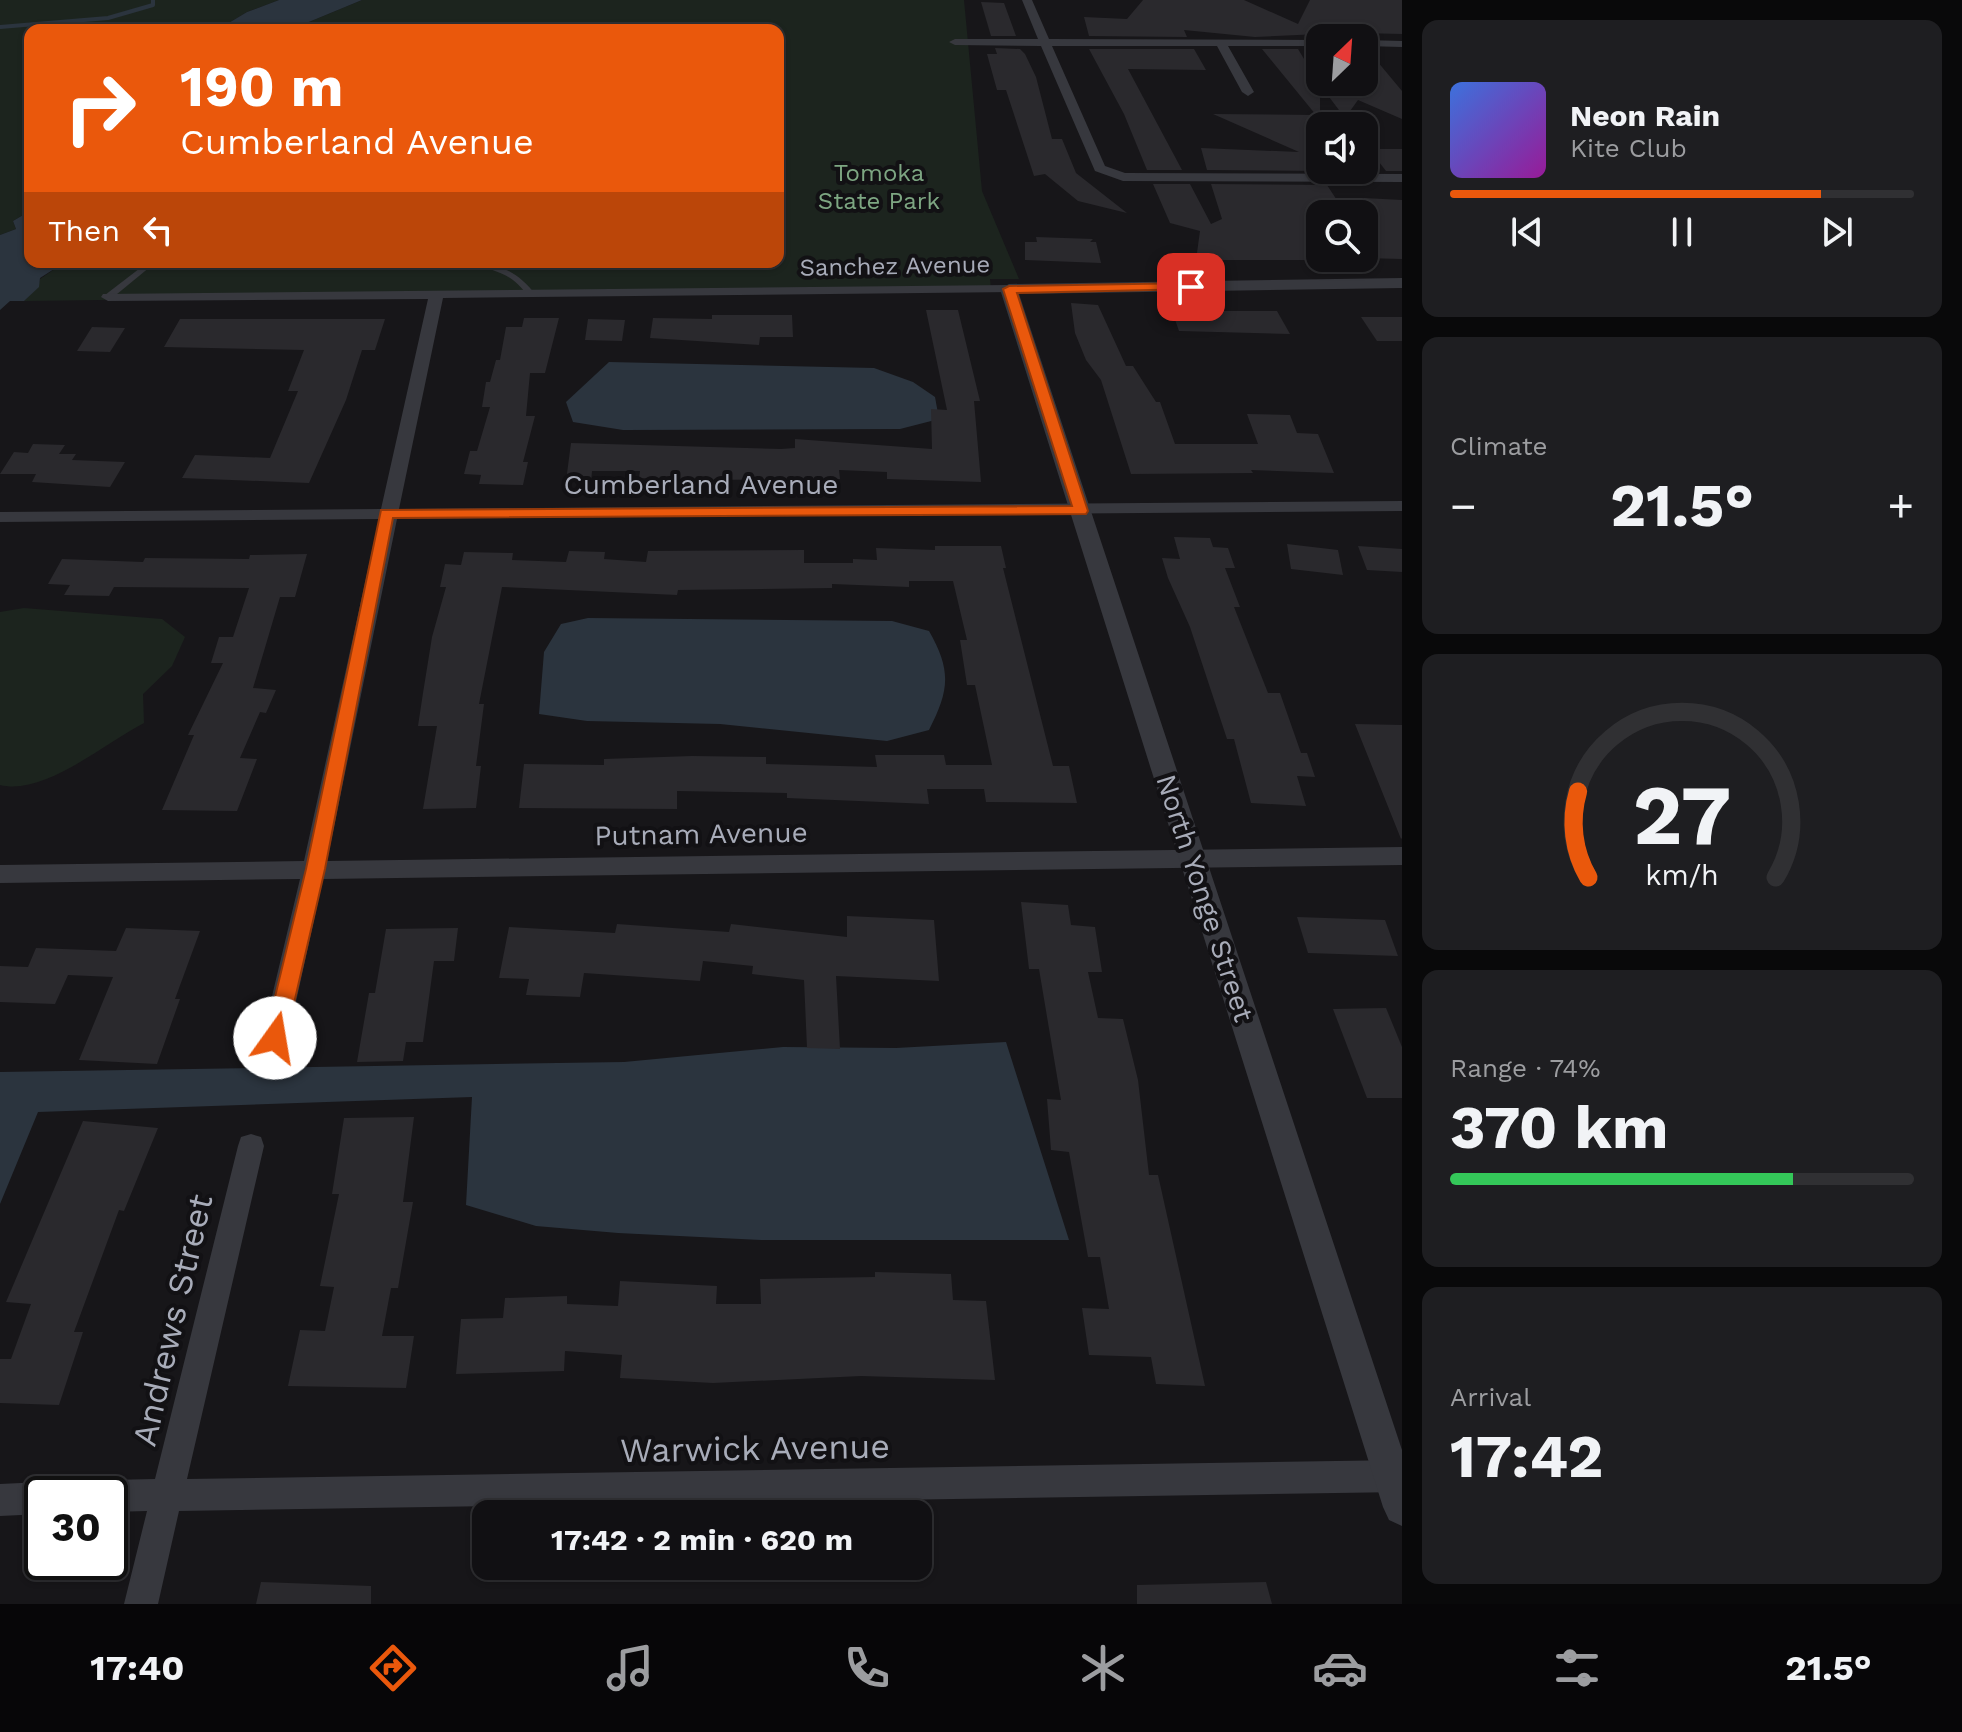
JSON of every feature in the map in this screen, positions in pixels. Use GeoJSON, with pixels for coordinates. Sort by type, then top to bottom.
{"type":"FeatureCollection","features":[{"type":"Feature","properties":{"kind":"street"},"geometry":{"type":"LineString","coordinates":[[1027,0],[1100,168],[1123,177],[1402,178]]}},
{"type":"Feature","properties":{"kind":"street"},"geometry":{"type":"LineString","coordinates":[[955,42],[1306,43]]}},
{"type":"Feature","properties":{"kind":"street"},"geometry":{"type":"LineString","coordinates":[[1220,42],[1248,92]]}},
{"type":"Feature","properties":{"kind":"street"},"geometry":{"type":"LineString","coordinates":[[1396,44],[1402,58]]}},
{"type":"Feature","properties":{"kind":"street","name":"Sanchez Avenue"},"geometry":{"type":"LineString","coordinates":[[108,297],[436,296],[1402,283]]}},
{"type":"Feature","properties":{"kind":"street","name":"North Yonge Street"},"geometry":{"type":"LineString","coordinates":[[1009,289],[1192,859],[1397,1476],[1402,1507]]}},
{"type":"Feature","properties":{"kind":"street"},"geometry":{"type":"LineString","coordinates":[[275,1038],[315,869],[386,513],[436,296]]}},
{"type":"Feature","properties":{"kind":"street","name":"Cumberland Avenue"},"geometry":{"type":"LineString","coordinates":[[0,517],[1080,511],[1402,506]]}},
{"type":"Feature","properties":{"kind":"street","name":"Putnam Avenue"},"geometry":{"type":"LineString","coordinates":[[0,874],[1402,856]]}},
{"type":"Feature","properties":{"kind":"street","name":"Andrews Street"},"geometry":{"type":"LineString","coordinates":[[141,1604],[170,1494],[251,1146]]}},
{"type":"Feature","properties":{"kind":"street","name":"Warwick Avenue"},"geometry":{"type":"LineString","coordinates":[[128,1495],[1397,1476]]}},
{"type":"Feature","properties":{"kind":"street"},"geometry":{"type":"LineString","coordinates":[[0,1500],[24,1499]]}},
{"type":"Feature","properties":{"kind":"lane"},"geometry":{"type":"LineString","coordinates":[[108,297],[144,268]]}},
{"type":"Feature","properties":{"kind":"lane"},"geometry":{"type":"LineString","coordinates":[[495,268],[509,272],[524,283],[531,294]]}},
{"type":"Feature","properties":{"kind":"green space"},"geometry":{"type":"Polygon","coordinates":[[[0,0],[279,0],[247,12],[227,24],[24,24],[24,215],[13,221],[16,229],[0,235],[0,0]]]}},
{"type":"Feature","properties":{"kind":"green space","name":"Tomoka State Park"},"geometry":{"type":"Polygon","coordinates":[[[362,0],[964,0],[982,191],[1019,279],[990,279],[991,289],[24,301],[38,287],[40,279],[56,268],[784,268],[784,24],[304,24],[362,0]]]}},
{"type":"Feature","properties":{"kind":"green space"},"geometry":{"type":"Polygon","coordinates":[[[24,608],[162,619],[185,637],[172,666],[143,694],[144,723],[55,775],[36,783],[0,785],[0,612],[24,608]]]}},
{"type":"Feature","properties":{"kind":"shaded area"},"geometry":{"type":"Polygon","coordinates":[[[279,0],[362,0],[304,24],[227,24],[247,12],[279,0]]]}},
{"type":"Feature","properties":{"kind":"shaded area"},"geometry":{"type":"Polygon","coordinates":[[[24,215],[24,268],[56,268],[40,278],[39,287],[24,301],[10,301],[0,310],[0,235],[16,229],[13,221],[24,215]]]}},
{"type":"Feature","properties":{"kind":"shaded area"},"geometry":{"type":"Polygon","coordinates":[[[609,362],[874,368],[913,382],[935,397],[939,419],[900,429],[623,430],[573,422],[566,402],[609,362]]]}},
{"type":"Feature","properties":{"kind":"shaded area"},"geometry":{"type":"Polygon","coordinates":[[[588,618],[892,621],[929,631],[942,658],[944,692],[929,730],[887,741],[720,724],[587,721],[539,714],[544,652],[561,624],[588,618]]]}},
{"type":"Feature","properties":{"kind":"shaded area"},"geometry":{"type":"Polygon","coordinates":[[[1006,1042],[1069,1240],[761,1240],[536,1226],[466,1205],[472,1097],[38,1112],[0,1204],[0,1072],[624,1062],[783,1047],[896,1048],[1006,1042]]]}},
{"type":"Feature","properties":{"kind":"building"},"geometry":{"type":"Polygon","coordinates":[[[1143,0],[1244,0],[1298,24],[1310,0],[1402,0],[1402,34],[1378,33],[1378,24],[1306,24],[1306,35],[1255,37],[1184,30],[1187,37],[1089,36],[1084,17],[1127,19],[1143,0]]]}},
{"type":"Feature","properties":{"kind":"building"},"geometry":{"type":"Polygon","coordinates":[[[981,2],[1004,3],[1016,36],[991,36],[981,2]]]}},
{"type":"Feature","properties":{"kind":"building"},"geometry":{"type":"Polygon","coordinates":[[[995,48],[1020,49],[1025,54],[1036,77],[1052,139],[1062,139],[1076,173],[1127,213],[1078,201],[1045,174],[1034,176],[1006,90],[997,90],[987,54],[997,54],[995,48]]]}},
{"type":"Feature","properties":{"kind":"building"},"geometry":{"type":"Polygon","coordinates":[[[1089,49],[1194,49],[1206,70],[1128,69],[1182,170],[1147,170],[1124,114],[1089,49]]]}},
{"type":"Feature","properties":{"kind":"building"},"geometry":{"type":"Polygon","coordinates":[[[1262,49],[1298,49],[1306,62],[1306,96],[1320,96],[1320,112],[1314,112],[1262,49]]]}},
{"type":"Feature","properties":{"kind":"building"},"geometry":{"type":"Polygon","coordinates":[[[1378,62],[1402,91],[1402,119],[1358,100],[1349,112],[1340,112],[1328,96],[1378,96],[1378,62]]]}},
{"type":"Feature","properties":{"kind":"building"},"geometry":{"type":"Polygon","coordinates":[[[1213,114],[1306,115],[1306,171],[1207,170],[1201,148],[1299,152],[1213,114]]]}},
{"type":"Feature","properties":{"kind":"building"},"geometry":{"type":"Polygon","coordinates":[[[1378,149],[1402,149],[1402,171],[1386,171],[1378,161],[1378,149]]]}},
{"type":"Feature","properties":{"kind":"building"},"geometry":{"type":"Polygon","coordinates":[[[1153,184],[1190,184],[1211,224],[1222,219],[1211,184],[1327,185],[1337,200],[1306,200],[1306,260],[1196,260],[1200,231],[1170,223],[1153,184]]]}},
{"type":"Feature","properties":{"kind":"building"},"geometry":{"type":"Polygon","coordinates":[[[1364,198],[1402,200],[1402,259],[1378,258],[1378,200],[1364,198]]]}},
{"type":"Feature","properties":{"kind":"building"},"geometry":{"type":"Polygon","coordinates":[[[1036,237],[1093,239],[1090,242],[1096,242],[1101,263],[1025,260],[1025,242],[1037,242],[1036,237]]]}},
{"type":"Feature","properties":{"kind":"building"},"geometry":{"type":"Polygon","coordinates":[[[1071,303],[1098,305],[1126,366],[1133,366],[1156,402],[1160,402],[1175,444],[1258,444],[1247,414],[1290,415],[1297,433],[1318,434],[1334,473],[1251,470],[1253,473],[1131,474],[1101,380],[1086,360],[1075,333],[1071,303]]]}},
{"type":"Feature","properties":{"kind":"building"},"geometry":{"type":"Polygon","coordinates":[[[926,310],[958,310],[980,401],[974,401],[981,482],[887,479],[887,472],[839,470],[840,479],[694,480],[639,478],[640,471],[592,471],[591,482],[566,481],[571,443],[781,449],[795,448],[795,439],[932,449],[931,409],[947,410],[926,310]]]}},
{"type":"Feature","properties":{"kind":"building"},"geometry":{"type":"Polygon","coordinates":[[[1172,311],[1277,311],[1290,334],[1179,331],[1172,311]]]}},
{"type":"Feature","properties":{"kind":"building"},"geometry":{"type":"Polygon","coordinates":[[[712,315],[792,315],[793,337],[760,337],[759,345],[650,338],[653,318],[712,319],[712,315]]]}},
{"type":"Feature","properties":{"kind":"building"},"geometry":{"type":"Polygon","coordinates":[[[1361,317],[1402,317],[1402,341],[1377,341],[1361,317]]]}},
{"type":"Feature","properties":{"kind":"building"},"geometry":{"type":"Polygon","coordinates":[[[524,318],[559,318],[545,373],[530,373],[526,416],[535,416],[523,462],[528,462],[523,485],[479,484],[481,475],[464,474],[470,451],[477,451],[490,407],[482,407],[486,382],[490,382],[496,360],[500,360],[506,327],[522,327],[524,318]]]}},
{"type":"Feature","properties":{"kind":"building"},"geometry":{"type":"Polygon","coordinates":[[[180,319],[385,319],[375,350],[362,350],[346,400],[309,483],[182,478],[195,455],[270,458],[298,391],[288,391],[304,350],[164,347],[180,319]]]}},
{"type":"Feature","properties":{"kind":"building"},"geometry":{"type":"Polygon","coordinates":[[[588,319],[625,320],[622,341],[585,340],[588,319]]]}},
{"type":"Feature","properties":{"kind":"building"},"geometry":{"type":"Polygon","coordinates":[[[92,327],[125,328],[110,352],[77,351],[92,327]]]}},
{"type":"Feature","properties":{"kind":"building"},"geometry":{"type":"Polygon","coordinates":[[[33,444],[65,445],[59,454],[76,454],[72,460],[125,462],[110,487],[32,482],[36,474],[0,474],[14,452],[28,453],[33,444]]]}},
{"type":"Feature","properties":{"kind":"building"},"geometry":{"type":"Polygon","coordinates":[[[1174,537],[1210,538],[1213,547],[1228,548],[1235,568],[1225,568],[1240,607],[1234,607],[1268,693],[1280,693],[1301,753],[1307,753],[1315,777],[1297,776],[1306,806],[1251,803],[1234,739],[1227,739],[1190,627],[1162,558],[1180,559],[1174,537]]]}},
{"type":"Feature","properties":{"kind":"building"},"geometry":{"type":"Polygon","coordinates":[[[1287,544],[1338,550],[1343,575],[1291,569],[1287,544]]]}},
{"type":"Feature","properties":{"kind":"building"},"geometry":{"type":"Polygon","coordinates":[[[935,546],[1001,546],[1006,568],[1003,568],[1053,766],[1069,766],[1077,803],[986,802],[984,789],[927,789],[929,804],[787,798],[787,793],[677,791],[677,809],[519,808],[524,764],[604,765],[604,759],[692,756],[766,757],[766,764],[877,767],[875,755],[944,755],[946,765],[992,765],[975,685],[967,685],[960,640],[967,640],[953,581],[909,581],[909,587],[832,584],[832,588],[678,590],[677,595],[502,587],[479,704],[484,704],[476,766],[481,766],[476,808],[423,809],[437,726],[418,726],[423,693],[432,637],[446,587],[440,587],[445,564],[461,565],[464,552],[513,553],[512,560],[566,562],[569,551],[605,552],[604,559],[646,562],[648,551],[804,550],[804,563],[853,563],[853,559],[877,560],[876,548],[935,550],[935,546]]]}},
{"type":"Feature","properties":{"kind":"building"},"geometry":{"type":"Polygon","coordinates":[[[1358,546],[1402,549],[1402,572],[1367,570],[1358,546]]]}},
{"type":"Feature","properties":{"kind":"building"},"geometry":{"type":"Polygon","coordinates":[[[307,554],[295,597],[280,597],[253,688],[276,690],[266,713],[260,712],[240,758],[257,759],[237,811],[162,810],[194,735],[188,735],[223,663],[211,663],[219,637],[233,637],[249,588],[114,587],[109,596],[64,595],[70,585],[48,584],[62,559],[143,562],[145,558],[249,559],[250,555],[307,554]]]}},
{"type":"Feature","properties":{"kind":"building"},"geometry":{"type":"Polygon","coordinates":[[[1355,724],[1402,725],[1401,839],[1355,724]]]}},
{"type":"Feature","properties":{"kind":"building"},"geometry":{"type":"Polygon","coordinates":[[[1021,902],[1068,905],[1071,925],[1095,927],[1102,972],[1088,972],[1098,1018],[1123,1019],[1138,1080],[1149,1175],[1158,1175],[1205,1386],[1156,1384],[1151,1357],[1089,1355],[1082,1308],[1109,1309],[1100,1257],[1088,1257],[1069,1152],[1051,1150],[1047,1099],[1061,1100],[1039,969],[1029,969],[1021,902]]]}},
{"type":"Feature","properties":{"kind":"building"},"geometry":{"type":"Polygon","coordinates":[[[847,916],[934,920],[939,981],[836,976],[840,1049],[807,1048],[804,980],[752,974],[753,966],[703,961],[700,981],[584,973],[580,997],[526,995],[529,979],[499,978],[509,927],[615,933],[617,924],[729,932],[731,924],[847,937],[847,916]]]}},
{"type":"Feature","properties":{"kind":"building"},"geometry":{"type":"Polygon","coordinates":[[[1297,917],[1385,920],[1398,956],[1308,953],[1297,917]]]}},
{"type":"Feature","properties":{"kind":"building"},"geometry":{"type":"Polygon","coordinates":[[[126,928],[200,931],[175,999],[180,999],[157,1064],[79,1060],[113,977],[68,975],[55,1004],[0,1002],[0,966],[28,967],[36,948],[116,951],[126,928]]]}},
{"type":"Feature","properties":{"kind":"building"},"geometry":{"type":"Polygon","coordinates":[[[458,928],[454,961],[434,961],[423,1042],[406,1042],[403,1061],[357,1062],[369,993],[375,993],[386,929],[458,928]]]}},
{"type":"Feature","properties":{"kind":"building"},"geometry":{"type":"Polygon","coordinates":[[[1386,1008],[1402,1047],[1402,1098],[1367,1098],[1333,1009],[1386,1008]]]}},
{"type":"Feature","properties":{"kind":"building"},"geometry":{"type":"Polygon","coordinates":[[[414,1117],[403,1202],[413,1202],[398,1288],[391,1288],[382,1336],[414,1336],[406,1388],[288,1386],[300,1330],[325,1331],[334,1287],[320,1286],[339,1194],[332,1194],[344,1118],[414,1117]]]}},
{"type":"Feature","properties":{"kind":"building"},"geometry":{"type":"Polygon","coordinates":[[[83,1121],[158,1128],[124,1211],[119,1210],[74,1332],[83,1332],[59,1405],[0,1403],[0,1359],[11,1359],[31,1304],[6,1302],[83,1121]]]}},
{"type":"Feature","properties":{"kind":"building"},"geometry":{"type":"Polygon","coordinates":[[[875,1272],[951,1274],[953,1300],[986,1301],[995,1380],[861,1376],[713,1383],[620,1378],[622,1355],[565,1351],[564,1371],[456,1374],[461,1319],[503,1318],[505,1298],[567,1296],[567,1304],[618,1306],[620,1281],[717,1286],[716,1304],[761,1304],[760,1279],[875,1277],[875,1272]]]}},
{"type":"Feature","properties":{"kind":"building"},"geometry":{"type":"Polygon","coordinates":[[[261,1582],[371,1586],[371,1604],[256,1604],[261,1582]]]}},
{"type":"Feature","properties":{"kind":"building"},"geometry":{"type":"Polygon","coordinates":[[[1266,1582],[1272,1604],[1137,1604],[1137,1585],[1266,1582]]]}},
{"type":"Feature","properties":{"kind":"waterway"},"geometry":{"type":"LineString","coordinates":[[36,24],[108,18],[153,5],[153,0]]}},
{"type":"Feature","properties":{"kind":"waterway"},"geometry":{"type":"LineString","coordinates":[[0,27],[24,25]]}},
{"type":"Feature","properties":{"kind":"route"},"geometry":{"type":"LineString","coordinates":[[275,1038],[315,869],[386,513],[1080,511],[1009,289],[1191,287]]}}]}
